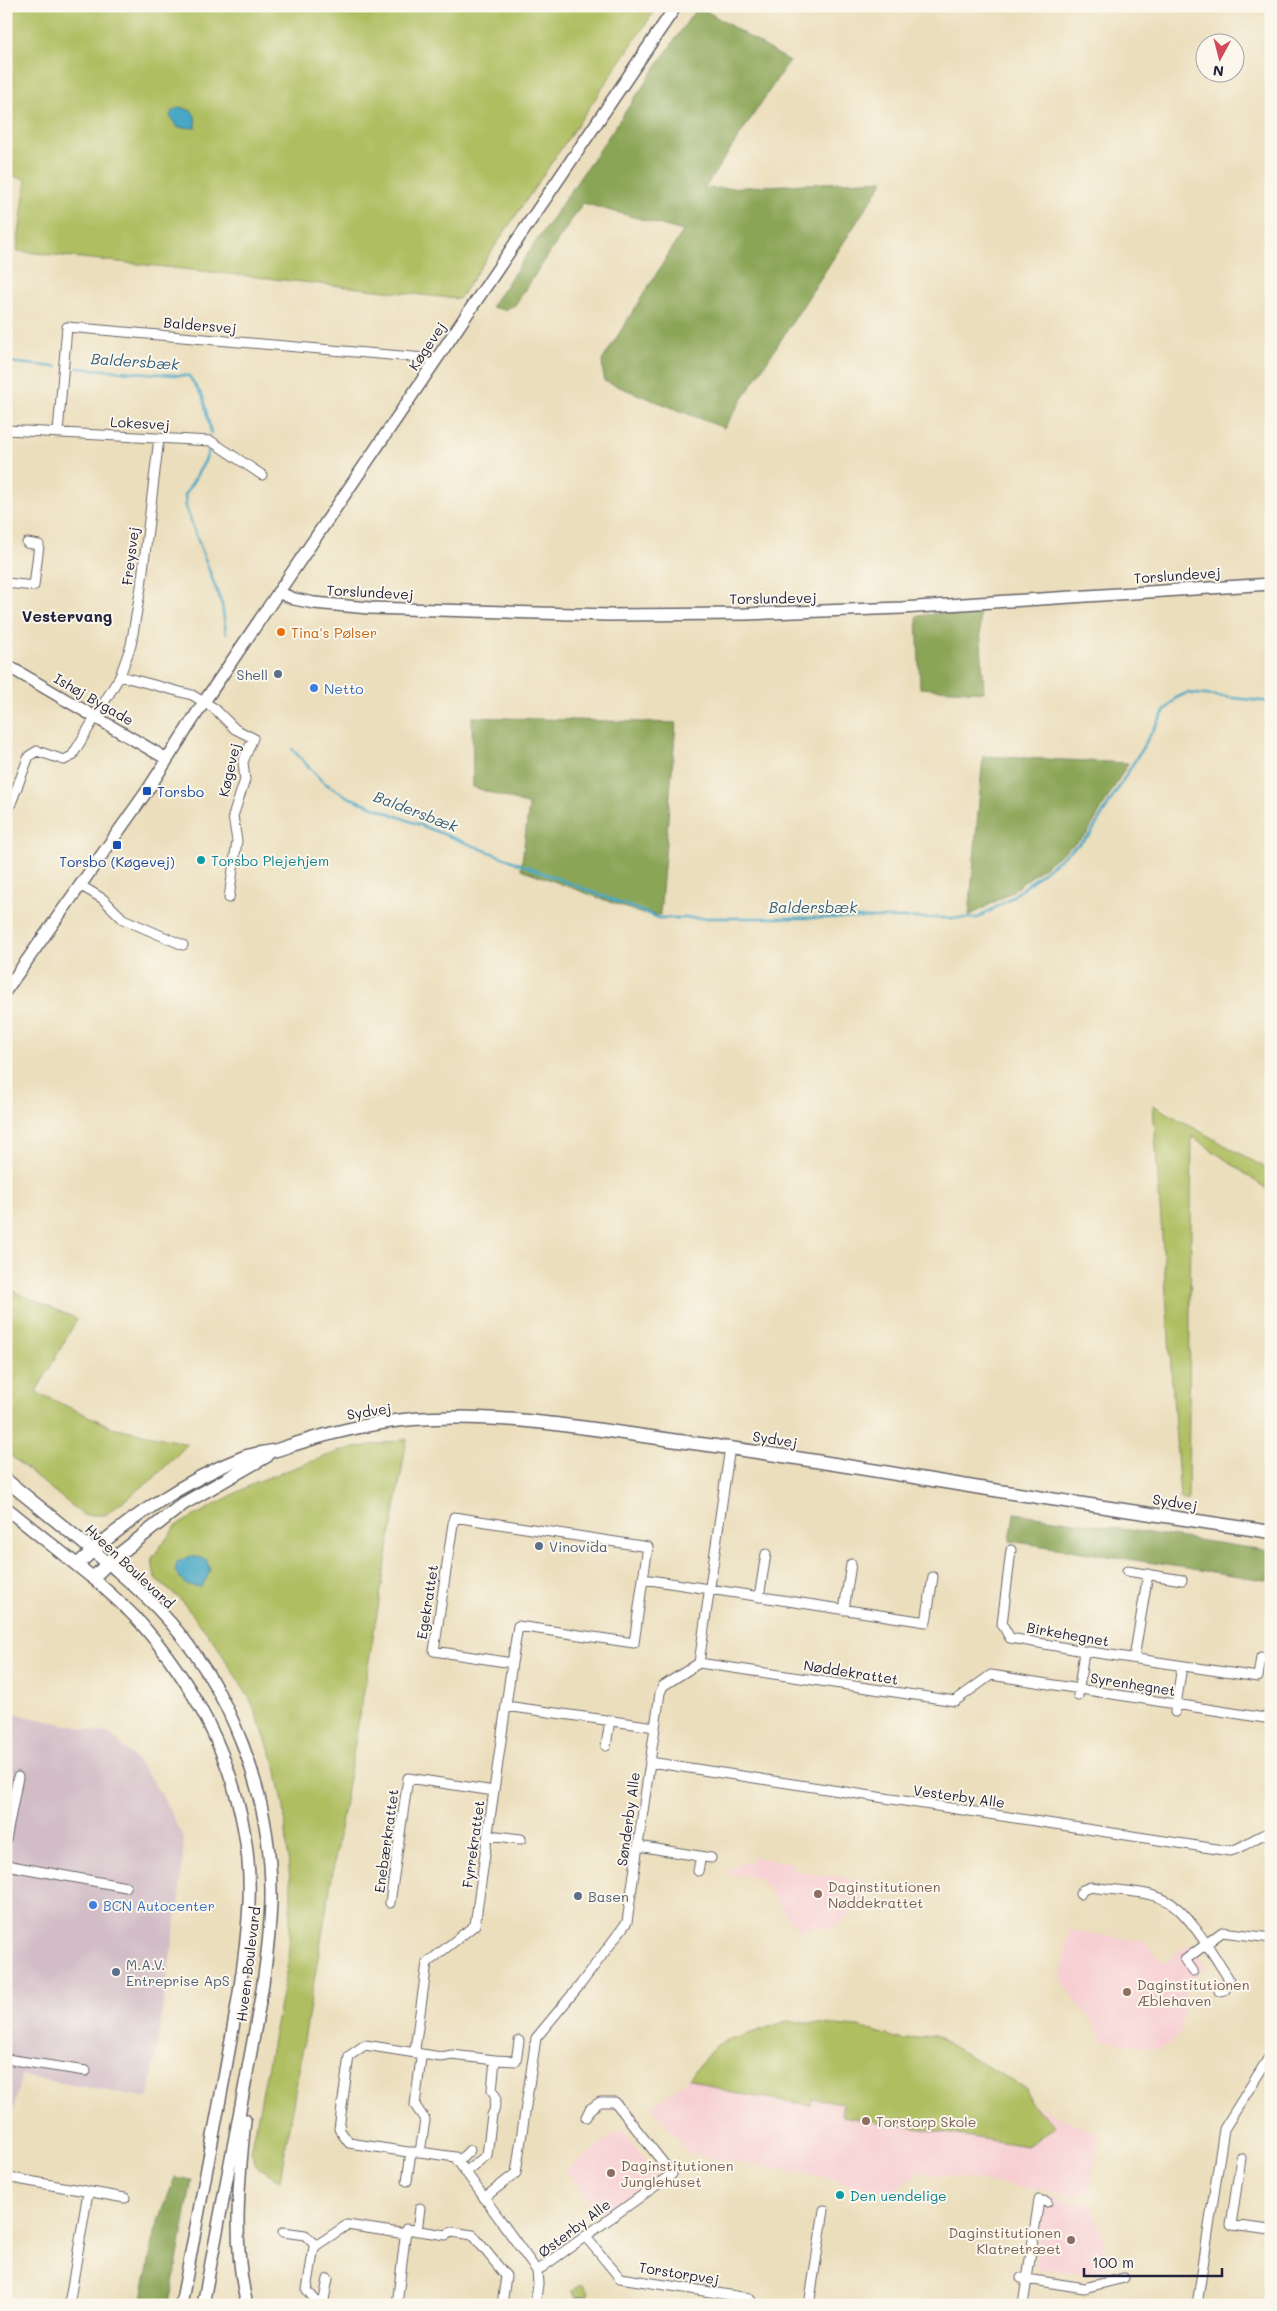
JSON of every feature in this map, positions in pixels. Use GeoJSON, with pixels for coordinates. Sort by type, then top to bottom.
{"type":"FeatureCollection","features":[{"type":"Feature","properties":{"kind":"main road","name":"Sydvej"},"geometry":{"type":"LineString","coordinates":[[77,1565],[123,1527],[194,1481],[246,1456],[276,1450],[311,1438],[359,1426],[411,1419],[465,1416],[520,1420],[730,1447],[1271,1532]]}},
{"type":"Feature","properties":{"kind":"main road","name":"Sydvej"},"geometry":{"type":"LineString","coordinates":[[93,1578],[108,1563],[183,1504],[276,1450]]}},
{"type":"Feature","properties":{"kind":"main road","name":"Hveen Boulevard"},"geometry":{"type":"LineString","coordinates":[[6,1480],[108,1563]]}},
{"type":"Feature","properties":{"kind":"main road","name":"Hveen Boulevard"},"geometry":{"type":"LineString","coordinates":[[6,1508],[93,1578]]}},
{"type":"Feature","properties":{"kind":"street","name":"Køgevej"},"geometry":{"type":"LineString","coordinates":[[6,990],[167,759],[278,592],[676,6]]}},
{"type":"Feature","properties":{"kind":"street","name":"Baldersvej"},"geometry":{"type":"LineString","coordinates":[[58,432],[67,327],[436,359]]}},
{"type":"Feature","properties":{"kind":"street","name":"Lokesvej"},"geometry":{"type":"LineString","coordinates":[[6,430],[211,441],[262,475]]}},
{"type":"Feature","properties":{"kind":"street","name":"Freysvej"},"geometry":{"type":"LineString","coordinates":[[6,811],[10,806],[29,756],[37,751],[56,759],[68,759],[72,756],[120,676],[135,626],[159,438]]}},
{"type":"Feature","properties":{"kind":"street"},"geometry":{"type":"LineString","coordinates":[[6,583],[34,586],[39,544],[27,543]]}},
{"type":"Feature","properties":{"kind":"street","name":"Torslundevej"},"geometry":{"type":"LineString","coordinates":[[278,592],[294,599],[314,603],[369,608],[609,615],[736,614],[893,608],[1271,584]]}},
{"type":"Feature","properties":{"kind":"street","name":"Ishøj Bygade"},"geometry":{"type":"LineString","coordinates":[[6,666],[167,759]]}},
{"type":"Feature","properties":{"kind":"street"},"geometry":{"type":"LineString","coordinates":[[120,676],[183,692],[204,702]]}},
{"type":"Feature","properties":{"kind":"street","name":"Køgevej"},"geometry":{"type":"LineString","coordinates":[[204,702],[214,708],[235,729],[253,738],[243,762],[245,780],[232,816],[237,841],[229,898]]}},
{"type":"Feature","properties":{"kind":"street"},"geometry":{"type":"LineString","coordinates":[[80,885],[103,899],[123,919],[183,945]]}},
{"type":"Feature","properties":{"kind":"street"},"geometry":{"type":"LineString","coordinates":[[699,1663],[708,1589],[730,1447]]}},
{"type":"Feature","properties":{"kind":"street","name":"Egekrattet"},"geometry":{"type":"LineString","coordinates":[[454,1517],[648,1547],[643,1580],[634,1643],[518,1626],[512,1663],[434,1651],[454,1517]]}},
{"type":"Feature","properties":{"kind":"street","name":"Birkehegnet"},"geometry":{"type":"LineString","coordinates":[[1011,1550],[1002,1624],[1010,1638],[1258,1677],[1261,1657]]}},
{"type":"Feature","properties":{"kind":"street"},"geometry":{"type":"LineString","coordinates":[[759,1597],[766,1554]]}},
{"type":"Feature","properties":{"kind":"street","name":"Hveen Boulevard"},"geometry":{"type":"LineString","coordinates":[[108,1563],[159,1610],[204,1670],[229,1714],[258,1793],[266,1831],[271,1901],[264,1982],[203,2305]]}},
{"type":"Feature","properties":{"kind":"street"},"geometry":{"type":"LineString","coordinates":[[844,1610],[851,1564]]}},
{"type":"Feature","properties":{"kind":"street"},"geometry":{"type":"LineString","coordinates":[[1127,1571],[1182,1580]]}},
{"type":"Feature","properties":{"kind":"street"},"geometry":{"type":"LineString","coordinates":[[1134,1658],[1148,1574]]}},
{"type":"Feature","properties":{"kind":"street"},"geometry":{"type":"LineString","coordinates":[[643,1580],[926,1622],[933,1577]]}},
{"type":"Feature","properties":{"kind":"street","name":"Hveen Boulevard"},"geometry":{"type":"LineString","coordinates":[[93,1578],[143,1625],[165,1651],[194,1695],[223,1756],[236,1799],[245,1842],[249,1901],[242,1979],[181,2305]]}},
{"type":"Feature","properties":{"kind":"street"},"geometry":{"type":"LineString","coordinates":[[1078,1693],[1084,1651]]}},
{"type":"Feature","properties":{"kind":"street","name":"Fyrrekrattet"},"geometry":{"type":"LineString","coordinates":[[417,2053],[415,2049],[427,1963],[475,1925],[512,1663]]}},
{"type":"Feature","properties":{"kind":"street","name":"Nøddekrattet"},"geometry":{"type":"LineString","coordinates":[[699,1663],[955,1702],[991,1675]]}},
{"type":"Feature","properties":{"kind":"street","name":"Sønderby Alle"},"geometry":{"type":"LineString","coordinates":[[484,2198],[516,2174],[536,2038],[580,1985],[627,1922],[660,1692],[663,1686],[699,1663]]}},
{"type":"Feature","properties":{"kind":"street"},"geometry":{"type":"LineString","coordinates":[[1176,1708],[1182,1666]]}},
{"type":"Feature","properties":{"kind":"street","name":"Syrenhegnet"},"geometry":{"type":"LineString","coordinates":[[991,1675],[1078,1693],[1176,1708],[1271,1719]]}},
{"type":"Feature","properties":{"kind":"street"},"geometry":{"type":"LineString","coordinates":[[506,1706],[655,1727]]}},
{"type":"Feature","properties":{"kind":"street"},"geometry":{"type":"LineString","coordinates":[[606,1746],[610,1720]]}},
{"type":"Feature","properties":{"kind":"street","name":"Vesterby Alle"},"geometry":{"type":"LineString","coordinates":[[650,1762],[1230,1851],[1242,1848],[1261,1835],[1268,1833],[1271,1836]]}},
{"type":"Feature","properties":{"kind":"street"},"geometry":{"type":"LineString","coordinates":[[6,1840],[18,1777]]}},
{"type":"Feature","properties":{"kind":"street","name":"Enebærkrattet"},"geometry":{"type":"LineString","coordinates":[[390,1903],[408,1778],[494,1791]]}},
{"type":"Feature","properties":{"kind":"street"},"geometry":{"type":"LineString","coordinates":[[488,1835],[521,1839]]}},
{"type":"Feature","properties":{"kind":"street"},"geometry":{"type":"LineString","coordinates":[[638,1846],[711,1858]]}},
{"type":"Feature","properties":{"kind":"street"},"geometry":{"type":"LineString","coordinates":[[698,1871],[701,1856]]}},
{"type":"Feature","properties":{"kind":"street"},"geometry":{"type":"LineString","coordinates":[[6,1864],[126,1886]]}},
{"type":"Feature","properties":{"kind":"street"},"geometry":{"type":"LineString","coordinates":[[1080,1894],[1083,1890],[1091,1887],[1156,1896],[1169,1901],[1181,1911],[1206,1944],[1229,1980],[1225,1990],[1219,1991]]}},
{"type":"Feature","properties":{"kind":"street"},"geometry":{"type":"LineString","coordinates":[[1193,1971],[1185,1960],[1222,1932],[1271,1938]]}},
{"type":"Feature","properties":{"kind":"street"},"geometry":{"type":"LineString","coordinates":[[519,2040],[516,2061],[417,2053],[365,2045],[349,2056],[339,2129],[349,2143],[455,2157],[537,2271]]}},
{"type":"Feature","properties":{"kind":"street"},"geometry":{"type":"LineString","coordinates":[[247,2305],[240,2269],[237,2220],[252,2046]]}},
{"type":"Feature","properties":{"kind":"street"},"geometry":{"type":"LineString","coordinates":[[407,2181],[425,2120],[415,2105],[421,2058],[417,2053]]}},
{"type":"Feature","properties":{"kind":"street"},"geometry":{"type":"LineString","coordinates":[[1197,2305],[1224,2129],[1271,2054]]}},
{"type":"Feature","properties":{"kind":"street"},"geometry":{"type":"LineString","coordinates":[[6,2059],[86,2071]]}},
{"type":"Feature","properties":{"kind":"street"},"geometry":{"type":"LineString","coordinates":[[465,2172],[487,2155],[496,2097],[492,2090],[495,2060]]}},
{"type":"Feature","properties":{"kind":"street","name":"Østerby Alle"},"geometry":{"type":"LineString","coordinates":[[535,2305],[538,2284],[537,2271],[672,2174],[615,2102],[608,2100],[600,2102],[590,2109],[586,2117]]}},
{"type":"Feature","properties":{"kind":"street"},"geometry":{"type":"LineString","coordinates":[[458,2162],[470,2150]]}},
{"type":"Feature","properties":{"kind":"street"},"geometry":{"type":"LineString","coordinates":[[1241,2158],[1230,2225],[1271,2230]]}},
{"type":"Feature","properties":{"kind":"street"},"geometry":{"type":"LineString","coordinates":[[6,2177],[125,2198]]}},
{"type":"Feature","properties":{"kind":"street"},"geometry":{"type":"LineString","coordinates":[[69,2305],[88,2192]]}},
{"type":"Feature","properties":{"kind":"street"},"geometry":{"type":"LineString","coordinates":[[1023,2305],[1024,2279],[1039,2200],[1047,2202]]}},
{"type":"Feature","properties":{"kind":"street"},"geometry":{"type":"LineString","coordinates":[[417,2231],[420,2208]]}},
{"type":"Feature","properties":{"kind":"street"},"geometry":{"type":"LineString","coordinates":[[809,2305],[824,2210]]}},
{"type":"Feature","properties":{"kind":"street"},"geometry":{"type":"LineString","coordinates":[[319,2305],[307,2290],[314,2247],[347,2225],[406,2234]]}},
{"type":"Feature","properties":{"kind":"street"},"geometry":{"type":"LineString","coordinates":[[397,2305],[406,2229],[446,2235],[451,2232],[473,2235],[506,2276],[502,2305]]}},
{"type":"Feature","properties":{"kind":"street"},"geometry":{"type":"LineString","coordinates":[[284,2232],[304,2235],[316,2246]]}},
{"type":"Feature","properties":{"kind":"street","name":"Torstorpvej"},"geometry":{"type":"LineString","coordinates":[[585,2236],[620,2278],[749,2298],[754,2305]]}},
{"type":"Feature","properties":{"kind":"street"},"geometry":{"type":"LineString","coordinates":[[1024,2279],[1084,2288],[1124,2278]]}},
{"type":"Feature","properties":{"kind":"street"},"geometry":{"type":"LineString","coordinates":[[323,2305],[328,2279]]}},
{"type":"Feature","properties":{"kind":"shaded area"},"geometry":{"type":"Polygon","coordinates":[[[6,1712],[110,1734],[138,1762],[162,1795],[184,1840],[179,1900],[149,2098],[21,2076],[6,2144],[6,1712]]]}},
{"type":"Feature","properties":{"kind":"shaded area","name":"Daginstitutionen Nøddekrattet"},"geometry":{"type":"Polygon","coordinates":[[[752,1857],[793,1863],[792,1870],[866,1881],[862,1907],[832,1929],[808,1926],[799,1932],[759,1878],[726,1873],[740,1862],[751,1864],[752,1857]]]}},
{"type":"Feature","properties":{"kind":"shaded area","name":"Daginstitutionen Æblehaven"},"geometry":{"type":"Polygon","coordinates":[[[1069,1930],[1146,1942],[1163,1964],[1189,1944],[1207,1968],[1180,1987],[1186,1996],[1180,2035],[1161,2049],[1105,2040],[1061,1980],[1069,1930]]]}},
{"type":"Feature","properties":{"kind":"shaded area","name":"Torstorp Skole"},"geometry":{"type":"Polygon","coordinates":[[[787,2021],[859,2027],[903,2040],[933,2035],[1026,2089],[1030,2103],[1099,2135],[1090,2191],[1078,2196],[921,2172],[891,2193],[860,2189],[829,2178],[689,2154],[652,2107],[689,2078],[716,2045],[787,2021]]]}},
{"type":"Feature","properties":{"kind":"shaded area","name":"Daginstitutionen Junglehuset"},"geometry":{"type":"Polygon","coordinates":[[[622,2129],[656,2176],[600,2217],[566,2170],[622,2129]]]}},
{"type":"Feature","properties":{"kind":"shaded area","name":"Daginstitutionen Klatretræet"},"geometry":{"type":"Polygon","coordinates":[[[1045,2196],[1091,2204],[1113,2268],[1085,2275],[1035,2268],[1042,2213],[1052,2206],[1052,2199],[1045,2198],[1045,2196]]]}},
{"type":"Feature","properties":{"kind":"green space"},"geometry":{"type":"Polygon","coordinates":[[[6,6],[658,6],[459,299],[17,251],[26,179],[6,175],[6,6]]]}},
{"type":"Feature","properties":{"kind":"green space"},"geometry":{"type":"Polygon","coordinates":[[[698,6],[789,61],[704,189],[884,180],[724,428],[604,381],[602,361],[683,231],[583,203],[515,305],[504,310],[491,307],[698,6]]]}},
{"type":"Feature","properties":{"kind":"green space"},"geometry":{"type":"Polygon","coordinates":[[[979,608],[984,692],[920,688],[917,616],[979,608]]]}},
{"type":"Feature","properties":{"kind":"green space"},"geometry":{"type":"Polygon","coordinates":[[[472,717],[676,723],[660,915],[640,913],[521,869],[529,805],[473,787],[472,717]]]}},
{"type":"Feature","properties":{"kind":"green space"},"geometry":{"type":"Polygon","coordinates":[[[983,756],[1128,763],[1087,834],[1007,895],[969,916],[983,756]]]}},
{"type":"Feature","properties":{"kind":"green space"},"geometry":{"type":"Polygon","coordinates":[[[1153,1105],[1271,1171],[1271,1192],[1192,1136],[1188,1502],[1180,1498],[1153,1105]]]}},
{"type":"Feature","properties":{"kind":"green space"},"geometry":{"type":"Polygon","coordinates":[[[6,1288],[77,1319],[36,1392],[112,1427],[188,1444],[154,1478],[105,1515],[83,1515],[6,1452],[6,1288]]]}},
{"type":"Feature","properties":{"kind":"green space"},"geometry":{"type":"Polygon","coordinates":[[[407,1439],[280,2180],[257,2167],[251,2151],[288,1963],[291,1893],[284,1808],[276,1767],[251,1701],[215,1643],[180,1599],[155,1579],[152,1558],[176,1526],[256,1482],[343,1450],[407,1439]]]}},
{"type":"Feature","properties":{"kind":"green space"},"geometry":{"type":"Polygon","coordinates":[[[1014,1513],[1271,1551],[1271,1581],[1010,1541],[1014,1513]]]}},
{"type":"Feature","properties":{"kind":"green space"},"geometry":{"type":"Polygon","coordinates":[[[787,2021],[859,2027],[903,2040],[933,2035],[1026,2089],[1030,2103],[1056,2126],[1027,2146],[841,2116],[843,2103],[812,2098],[811,2105],[727,2092],[689,2078],[716,2045],[787,2021]]]}},
{"type":"Feature","properties":{"kind":"green space"},"geometry":{"type":"Polygon","coordinates":[[[175,2177],[192,2180],[169,2305],[141,2305],[154,2234],[175,2177]]]}},
{"type":"Feature","properties":{"kind":"green space"},"geometry":{"type":"Polygon","coordinates":[[[582,2284],[589,2293],[587,2295],[590,2300],[593,2298],[595,2300],[593,2302],[580,2300],[572,2290],[582,2284]]]}},
{"type":"Feature","properties":{"kind":"water"},"geometry":{"type":"Polygon","coordinates":[[[180,107],[192,111],[195,116],[196,128],[177,127],[170,116],[172,111],[180,107]]]}},
{"type":"Feature","properties":{"kind":"water"},"geometry":{"type":"Polygon","coordinates":[[[190,1556],[206,1559],[210,1569],[201,1587],[186,1585],[175,1571],[177,1562],[190,1556]]]}},
{"type":"Feature","properties":{"kind":"waterway","name":"Baldersbæk"},"geometry":{"type":"LineString","coordinates":[[6,362],[57,367]]}},
{"type":"Feature","properties":{"kind":"waterway","name":"Baldersbæk"},"geometry":{"type":"LineString","coordinates":[[77,368],[189,376],[203,397],[211,433]]}},
{"type":"Feature","properties":{"kind":"waterway","name":"Baldersbæk"},"geometry":{"type":"LineString","coordinates":[[209,450],[205,461],[185,495],[186,508],[222,605],[226,633]]}},
{"type":"Feature","properties":{"kind":"waterway","name":"Baldersbæk"},"geometry":{"type":"LineString","coordinates":[[292,749],[323,782],[348,797],[659,918],[978,918],[1008,900],[1090,835],[1164,712],[1176,698],[1187,693],[1271,702]]}},
{"type":"Feature","properties":{"kind":"place","name":"Tina's Pølser"},"geometry":{"type":"Point","coordinates":[281,632]}},
{"type":"Feature","properties":{"kind":"place","name":"Shell"},"geometry":{"type":"Point","coordinates":[278,674]}},
{"type":"Feature","properties":{"kind":"place","name":"Netto"},"geometry":{"type":"Point","coordinates":[314,688]}},
{"type":"Feature","properties":{"kind":"place","name":"Torsbo"},"geometry":{"type":"Point","coordinates":[147,791]}},
{"type":"Feature","properties":{"kind":"place","name":"Torsbo (Køgevej)"},"geometry":{"type":"Point","coordinates":[117,845]}},
{"type":"Feature","properties":{"kind":"place","name":"Torsbo Plejehjem"},"geometry":{"type":"Point","coordinates":[201,860]}},
{"type":"Feature","properties":{"kind":"place","name":"Vinovida"},"geometry":{"type":"Point","coordinates":[539,1546]}},
{"type":"Feature","properties":{"kind":"place","name":"Daginstitutionen Nøddekrattet"},"geometry":{"type":"Point","coordinates":[818,1894]}},
{"type":"Feature","properties":{"kind":"place","name":"Basen"},"geometry":{"type":"Point","coordinates":[578,1896]}},
{"type":"Feature","properties":{"kind":"place","name":"BCN Autocenter"},"geometry":{"type":"Point","coordinates":[93,1905]}},
{"type":"Feature","properties":{"kind":"place","name":"M.A.V. Entreprise ApS"},"geometry":{"type":"Point","coordinates":[116,1972]}},
{"type":"Feature","properties":{"kind":"place","name":"Daginstitutionen Æblehaven"},"geometry":{"type":"Point","coordinates":[1127,1992]}},
{"type":"Feature","properties":{"kind":"place","name":"Torstorp Skole"},"geometry":{"type":"Point","coordinates":[866,2121]}},
{"type":"Feature","properties":{"kind":"place","name":"Daginstitutionen Junglehuset"},"geometry":{"type":"Point","coordinates":[611,2173]}},
{"type":"Feature","properties":{"kind":"place","name":"Den uendelige"},"geometry":{"type":"Point","coordinates":[840,2195]}},
{"type":"Feature","properties":{"kind":"place","name":"Daginstitutionen Klatretræet"},"geometry":{"type":"Point","coordinates":[1071,2240]}},
{"type":"Feature","properties":{"kind":"district","name":"Vestervang"},"geometry":{"type":"Point","coordinates":[67,615]}}]}
